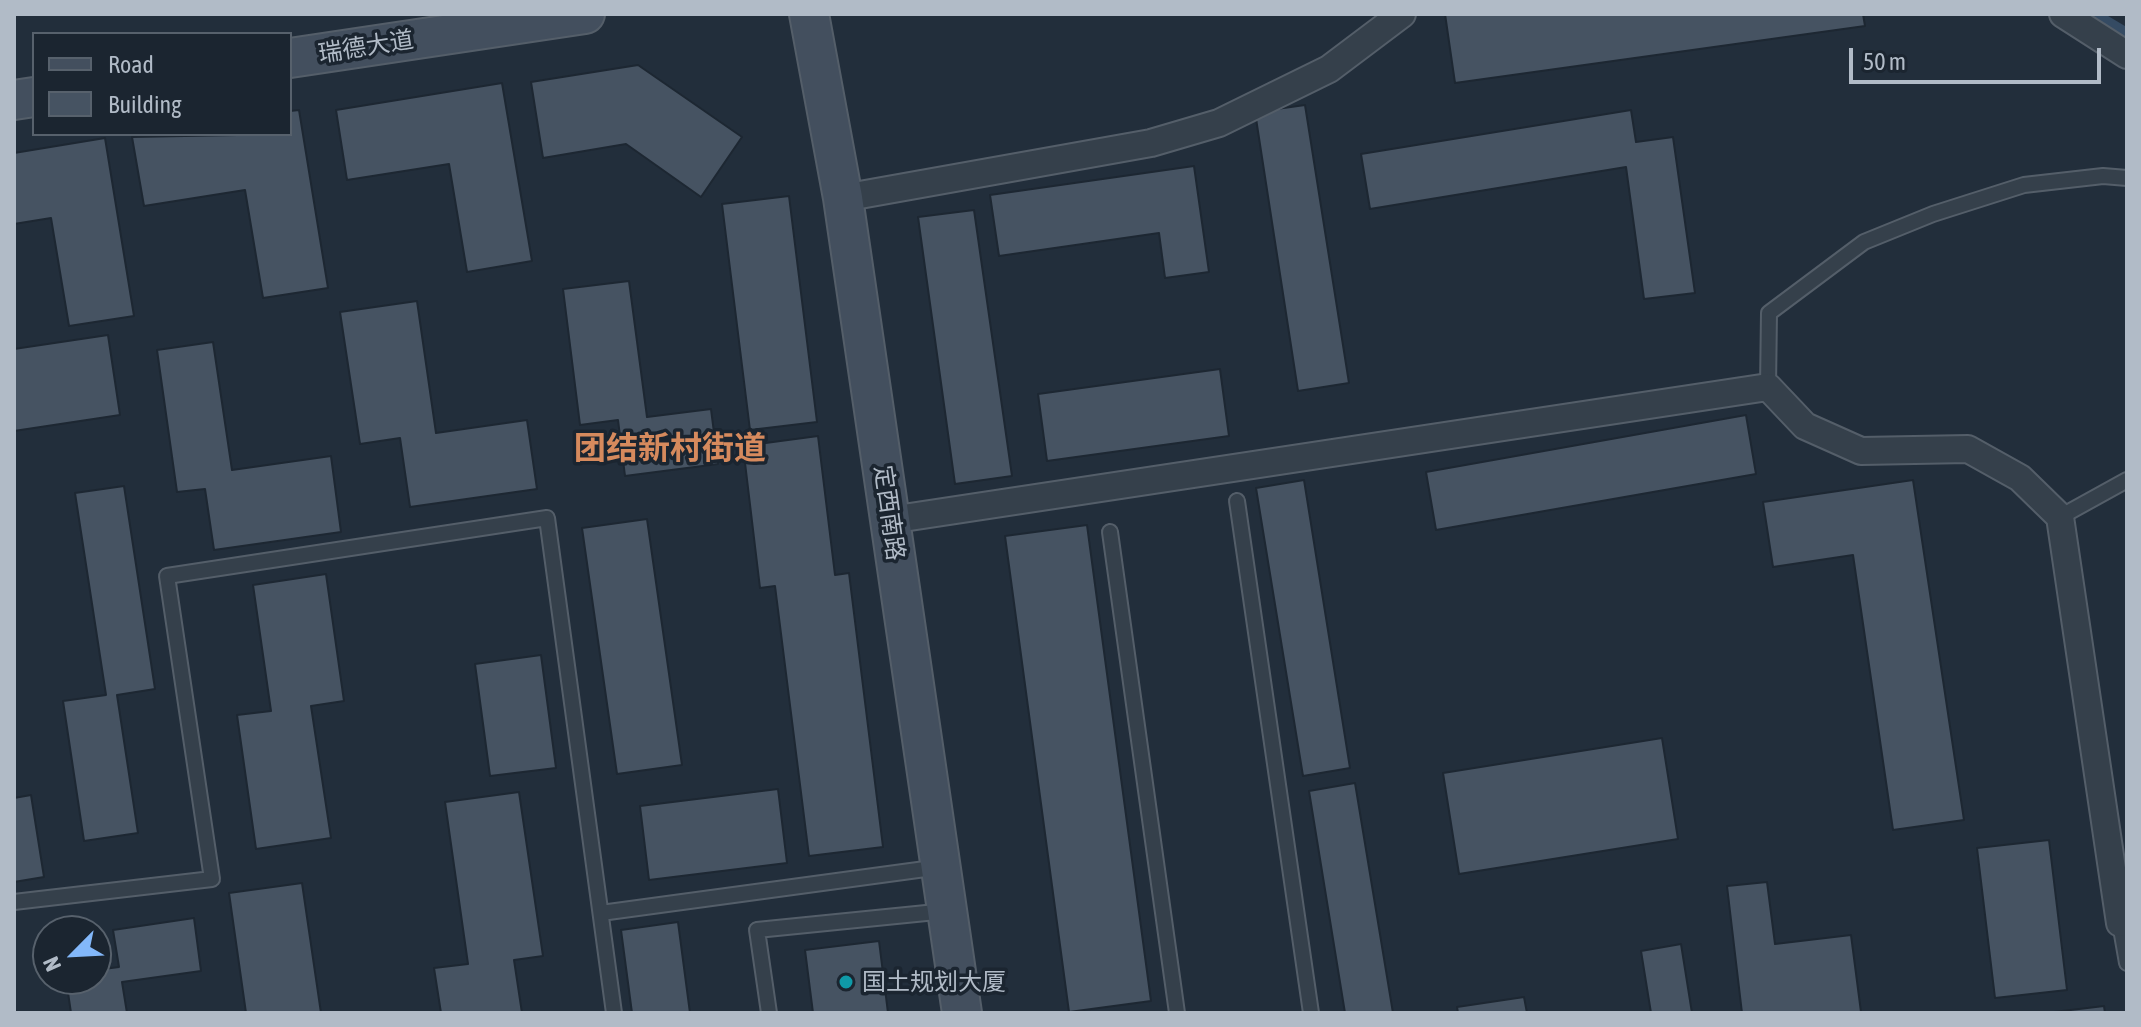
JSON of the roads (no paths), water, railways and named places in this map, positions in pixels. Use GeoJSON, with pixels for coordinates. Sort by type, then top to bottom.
{"type":"FeatureCollection","features":[{"type":"Feature","properties":{"kind":"street","name":"瑞德大道"},"geometry":{"type":"LineString","coordinates":[[292,58],[585,14]]}},
{"type":"Feature","properties":{"kind":"street","name":"定西南路"},"geometry":{"type":"LineString","coordinates":[[809,14],[843,198],[962,1013]]}},
{"type":"Feature","properties":{"kind":"street"},"geometry":{"type":"LineString","coordinates":[[843,198],[1151,143],[1219,123],[1329,69],[1402,14]]}},
{"type":"Feature","properties":{"kind":"street"},"geometry":{"type":"LineString","coordinates":[[2063,14],[2127,55]]}},
{"type":"Feature","properties":{"kind":"street"},"geometry":{"type":"LineString","coordinates":[[890,520],[1768,387],[1805,426],[1861,451],[1968,449],[2020,478],[2060,517],[2120,923]]}},
{"type":"Feature","properties":{"kind":"lane"},"geometry":{"type":"LineString","coordinates":[[1768,387],[1769,313],[1864,242],[1933,214],[2024,185],[2103,176],[2127,178]]}},
{"type":"Feature","properties":{"kind":"lane"},"geometry":{"type":"LineString","coordinates":[[2060,517],[2127,480]]}},
{"type":"Feature","properties":{"kind":"lane"},"geometry":{"type":"LineString","coordinates":[[1237,501],[1311,1013]]}},
{"type":"Feature","properties":{"kind":"lane"},"geometry":{"type":"LineString","coordinates":[[14,902],[212,879],[167,576],[547,518],[614,1013]]}},
{"type":"Feature","properties":{"kind":"lane"},"geometry":{"type":"LineString","coordinates":[[1110,532],[1177,1013]]}},
{"type":"Feature","properties":{"kind":"lane"},"geometry":{"type":"LineString","coordinates":[[601,913],[940,867]]}},
{"type":"Feature","properties":{"kind":"lane"},"geometry":{"type":"LineString","coordinates":[[769,1013],[757,930],[947,911]]}},
{"type":"Feature","properties":{"kind":"lane"},"geometry":{"type":"LineString","coordinates":[[2120,923],[2127,963]]}},
{"type":"Feature","properties":{"kind":"waterway"},"geometry":{"type":"LineString","coordinates":[[2095,14],[2127,33]]}},
{"type":"Feature","properties":{"kind":"place","name":"国土规划大厦"},"geometry":{"type":"Point","coordinates":[846,982]}},
{"type":"Feature","properties":{"kind":"district","name":"团结新村街道"},"geometry":{"type":"Point","coordinates":[670,449]}}]}
